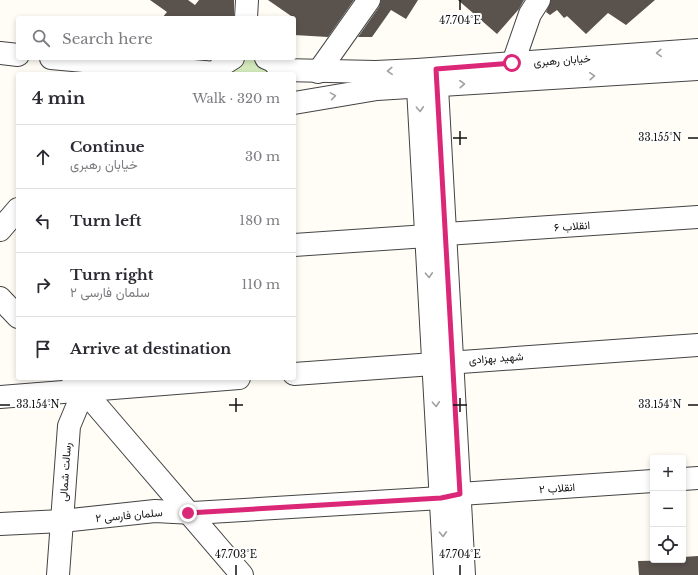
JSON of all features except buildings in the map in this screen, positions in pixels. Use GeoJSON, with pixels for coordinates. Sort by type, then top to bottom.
{"type":"FeatureCollection","features":[{"type":"Feature","properties":{"kind":"street"},"geometry":{"type":"LineString","coordinates":[[246,16],[248,0]]}},
{"type":"Feature","properties":{"kind":"street"},"geometry":{"type":"LineString","coordinates":[[318,72],[369,0]]}},
{"type":"Feature","properties":{"kind":"street"},"geometry":{"type":"LineString","coordinates":[[512,63],[530,14],[539,0]]}},
{"type":"Feature","properties":{"kind":"street","name":"خیابان رهبری"},"geometry":{"type":"LineString","coordinates":[[296,103],[512,63],[698,50]]}},
{"type":"Feature","properties":{"kind":"street"},"geometry":{"type":"LineString","coordinates":[[0,54],[16,55]]}},
{"type":"Feature","properties":{"kind":"street"},"geometry":{"type":"LineString","coordinates":[[73,60],[204,72]]}},
{"type":"Feature","properties":{"kind":"street"},"geometry":{"type":"LineString","coordinates":[[216,72],[222,64],[229,60]]}},
{"type":"Feature","properties":{"kind":"street","name":"خیابان رهبری"},"geometry":{"type":"LineString","coordinates":[[277,67],[318,72],[427,78],[698,69]]}},
{"type":"Feature","properties":{"kind":"street"},"geometry":{"type":"LineString","coordinates":[[427,78],[450,496],[445,575]]}},
{"type":"Feature","properties":{"kind":"street"},"geometry":{"type":"LineString","coordinates":[[0,230],[16,211]]}},
{"type":"Feature","properties":{"kind":"street","name":"انقلاب ۶"},"geometry":{"type":"LineString","coordinates":[[296,245],[698,217]]}},
{"type":"Feature","properties":{"kind":"street"},"geometry":{"type":"LineString","coordinates":[[0,298],[16,315]]}},
{"type":"Feature","properties":{"kind":"street","name":"شهید بهزادی"},"geometry":{"type":"LineString","coordinates":[[296,374],[443,362],[698,345]]}},
{"type":"Feature","properties":{"kind":"street"},"geometry":{"type":"LineString","coordinates":[[0,397],[85,382],[162,380]]}},
{"type":"Feature","properties":{"kind":"street"},"geometry":{"type":"LineString","coordinates":[[85,382],[188,513],[242,575]]}},
{"type":"Feature","properties":{"kind":"street","name":"رسالت شمالی"},"geometry":{"type":"LineString","coordinates":[[58,575],[69,426],[85,382]]}},
{"type":"Feature","properties":{"kind":"street"},"geometry":{"type":"LineString","coordinates":[[686,479],[698,478]]}},
{"type":"Feature","properties":{"kind":"street","name":"انقلاب ۲"},"geometry":{"type":"LineString","coordinates":[[450,496],[650,481]]}},
{"type":"Feature","properties":{"kind":"street"},"geometry":{"type":"LineString","coordinates":[[450,496],[464,575]]}},
{"type":"Feature","properties":{"kind":"street","name":"سلمان فارسی ۲"},"geometry":{"type":"LineString","coordinates":[[0,524],[62,521],[155,511],[188,513],[450,496]]}},
{"type":"Feature","properties":{"kind":"green space"},"geometry":{"type":"Polygon","coordinates":[[[255,60],[264,62],[277,72],[225,72],[239,62],[255,60]]]}},
{"type":"Feature","properties":{"kind":"route"},"geometry":{"type":"LineString","coordinates":[[188,513],[450,498],[460,494],[436,69],[512,63]]}}]}
